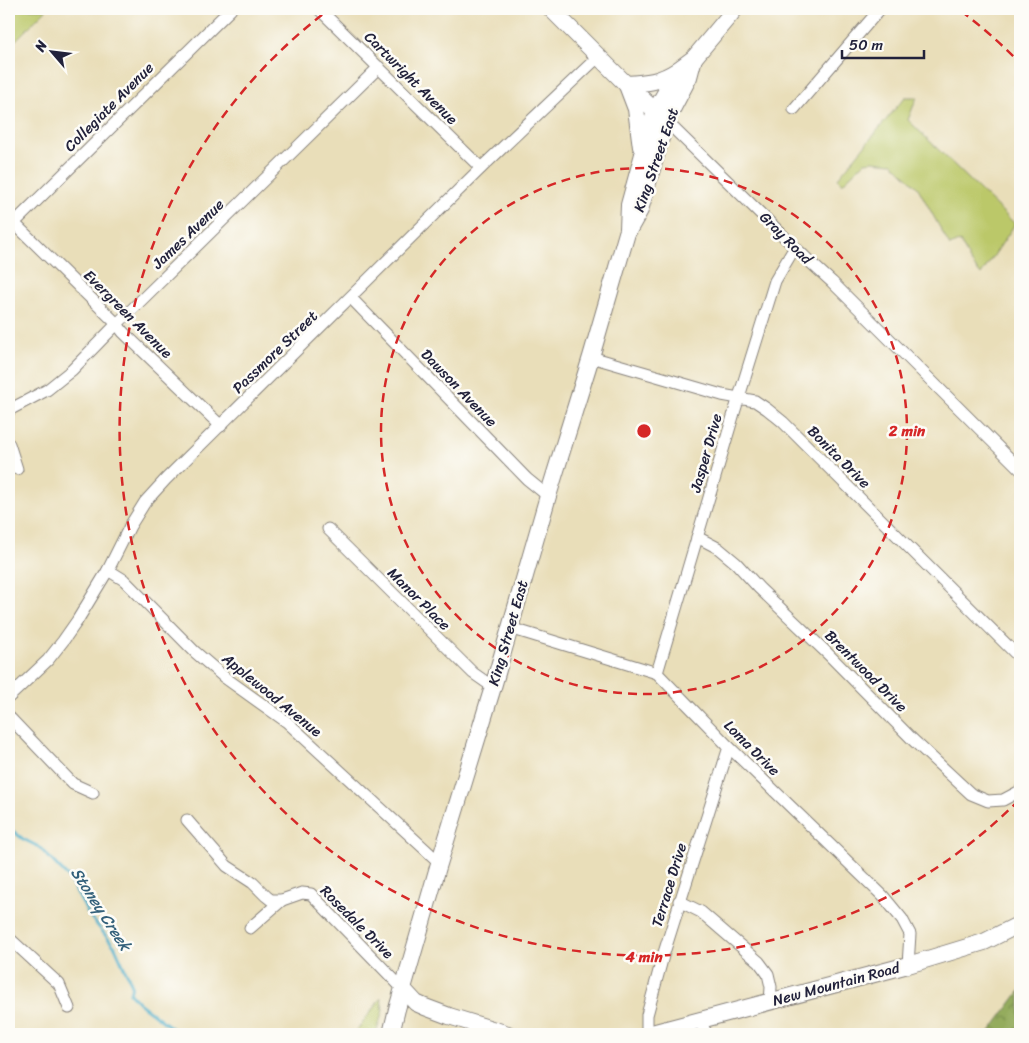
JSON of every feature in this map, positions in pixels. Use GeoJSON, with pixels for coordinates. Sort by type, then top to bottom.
{"type":"FeatureCollection","features":[{"type":"Feature","properties":{"kind":"main road","name":"Gray Road"},"geometry":{"type":"LineString","coordinates":[[551,9],[661,116]]}},
{"type":"Feature","properties":{"kind":"main road","name":"King Street East"},"geometry":{"type":"LineString","coordinates":[[391,1034],[627,233],[629,205],[640,162],[661,116],[679,69],[694,58],[735,9]]}},
{"type":"Feature","properties":{"kind":"main road","name":"King Street East"},"geometry":{"type":"LineString","coordinates":[[627,233],[640,210],[661,116],[689,77],[694,58]]}},
{"type":"Feature","properties":{"kind":"main road"},"geometry":{"type":"LineString","coordinates":[[640,162],[641,146],[636,109],[626,84],[666,78],[679,69]]}},
{"type":"Feature","properties":{"kind":"main road","name":"New Mountain Road"},"geometry":{"type":"LineString","coordinates":[[648,1034],[703,1028],[770,1002],[908,965],[984,942],[1020,924]]}},
{"type":"Feature","properties":{"kind":"main road"},"geometry":{"type":"LineString","coordinates":[[404,990],[416,1003],[425,1008],[508,1034]]}},
{"type":"Feature","properties":{"kind":"street","name":"Collegiate Avenue"},"geometry":{"type":"LineString","coordinates":[[11,225],[231,9]]}},
{"type":"Feature","properties":{"kind":"street","name":"Cartwright Avenue"},"geometry":{"type":"LineString","coordinates":[[319,9],[481,168]]}},
{"type":"Feature","properties":{"kind":"street"},"geometry":{"type":"LineString","coordinates":[[794,109],[880,9]]}},
{"type":"Feature","properties":{"kind":"street","name":"Passmore Street"},"geometry":{"type":"LineString","coordinates":[[9,697],[48,660],[77,622],[145,502],[481,168],[599,56]]}},
{"type":"Feature","properties":{"kind":"street","name":"James Avenue"},"geometry":{"type":"LineString","coordinates":[[9,410],[46,390],[72,370],[106,334],[379,67]]}},
{"type":"Feature","properties":{"kind":"street","name":"Gray Road"},"geometry":{"type":"LineString","coordinates":[[661,116],[832,282],[1020,469]]}},
{"type":"Feature","properties":{"kind":"street","name":"Evergreen Avenue"},"geometry":{"type":"LineString","coordinates":[[11,225],[117,324],[123,332],[221,426]]}},
{"type":"Feature","properties":{"kind":"street","name":"Jasper Drive"},"geometry":{"type":"LineString","coordinates":[[657,673],[738,398],[775,281],[795,247]]}},
{"type":"Feature","properties":{"kind":"street","name":"Dawson Avenue"},"geometry":{"type":"LineString","coordinates":[[351,298],[527,479],[548,496]]}},
{"type":"Feature","properties":{"kind":"street","name":"Bonita Drive"},"geometry":{"type":"LineString","coordinates":[[591,357],[722,395],[755,401],[767,409],[783,422],[1020,658]]}},
{"type":"Feature","properties":{"kind":"street"},"geometry":{"type":"LineString","coordinates":[[9,444],[17,469]]}},
{"type":"Feature","properties":{"kind":"street","name":"Manor Place"},"geometry":{"type":"LineString","coordinates":[[328,529],[473,673],[493,687]]}},
{"type":"Feature","properties":{"kind":"street","name":"Brentwood Drive"},"geometry":{"type":"LineString","coordinates":[[697,537],[718,548],[736,563],[759,588],[971,794],[988,801],[1003,800],[1020,791]]}},
{"type":"Feature","properties":{"kind":"street","name":"Applewood Avenue"},"geometry":{"type":"LineString","coordinates":[[108,570],[124,580],[195,652],[224,677],[287,722],[440,863]]}},
{"type":"Feature","properties":{"kind":"street","name":"Loma Drive"},"geometry":{"type":"LineString","coordinates":[[510,628],[657,673],[728,747],[883,896],[902,920],[910,934],[908,965]]}},
{"type":"Feature","properties":{"kind":"street"},"geometry":{"type":"LineString","coordinates":[[9,717],[73,784],[93,793]]}},
{"type":"Feature","properties":{"kind":"street","name":"Terrace Drive"},"geometry":{"type":"LineString","coordinates":[[648,1034],[647,1015],[663,956],[728,747]]}},
{"type":"Feature","properties":{"kind":"street"},"geometry":{"type":"LineString","coordinates":[[187,820],[227,866],[253,883],[272,900],[282,900]]}},
{"type":"Feature","properties":{"kind":"street","name":"Rosedale Drive"},"geometry":{"type":"LineString","coordinates":[[282,900],[302,893],[311,894],[404,990]]}},
{"type":"Feature","properties":{"kind":"street"},"geometry":{"type":"LineString","coordinates":[[250,928],[282,900]]}},
{"type":"Feature","properties":{"kind":"street"},"geometry":{"type":"LineString","coordinates":[[679,901],[701,912],[759,962],[768,974],[771,987],[770,1002]]}},
{"type":"Feature","properties":{"kind":"street"},"geometry":{"type":"LineString","coordinates":[[9,938],[59,984],[69,1008]]}},
{"type":"Feature","properties":{"kind":"green space"},"geometry":{"type":"Polygon","coordinates":[[[9,9],[47,9],[9,47],[9,9]]]}},
{"type":"Feature","properties":{"kind":"green space"},"geometry":{"type":"Polygon","coordinates":[[[905,97],[917,97],[908,120],[1015,224],[981,275],[970,261],[960,241],[950,246],[918,188],[893,163],[865,162],[842,184],[838,178],[905,97]]]}},
{"type":"Feature","properties":{"kind":"green space"},"geometry":{"type":"Polygon","coordinates":[[[1020,991],[1020,1034],[988,1034],[1020,991]]]}},
{"type":"Feature","properties":{"kind":"green space"},"geometry":{"type":"Polygon","coordinates":[[[381,998],[383,1010],[376,1034],[354,1034],[381,998]]]}},
{"type":"Feature","properties":{"kind":"waterway","name":"Stoney Creek"},"geometry":{"type":"LineString","coordinates":[[9,828],[23,839],[39,847],[68,877],[89,915],[115,947],[132,985],[130,993],[139,1003],[178,1034]]}}]}
